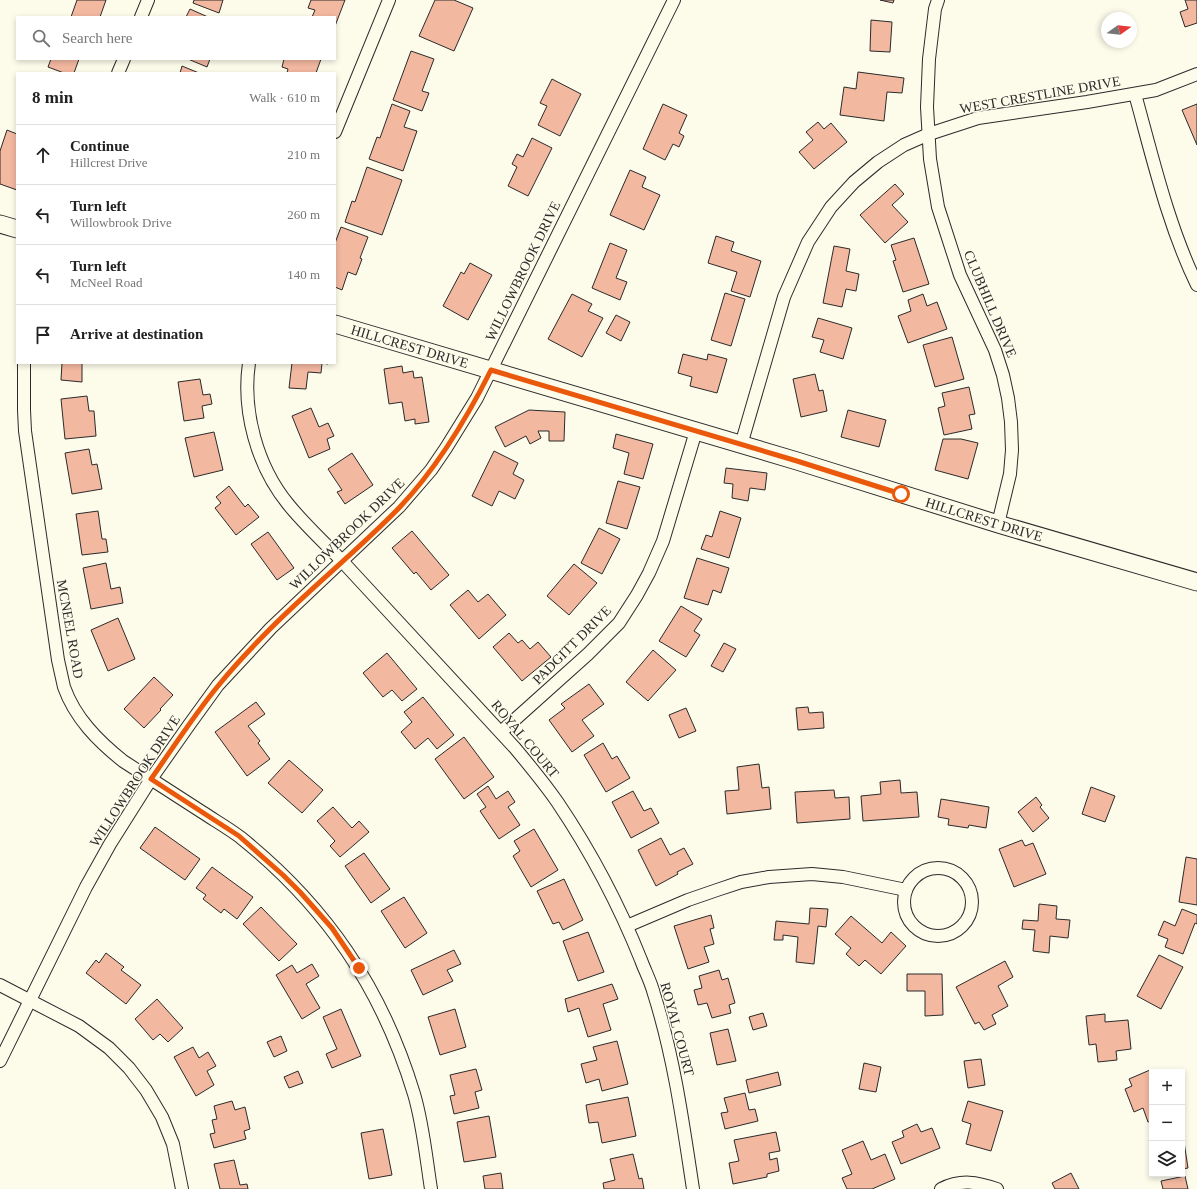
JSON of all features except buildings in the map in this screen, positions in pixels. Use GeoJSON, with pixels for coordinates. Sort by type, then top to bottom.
{"type":"FeatureCollection","features":[{"type":"Feature","properties":{"kind":"street"},"geometry":{"type":"LineString","coordinates":[[141,16],[148,0]]}},
{"type":"Feature","properties":{"kind":"street"},"geometry":{"type":"LineString","coordinates":[[336,130],[389,0]]}},
{"type":"Feature","properties":{"kind":"street","name":"WILLOWBROOK DRIVE"},"geometry":{"type":"LineString","coordinates":[[0,1061],[86,887],[110,844],[151,779],[189,725],[218,686],[271,628],[399,507],[431,470],[446,448],[477,398],[674,0]]}},
{"type":"Feature","properties":{"kind":"street","name":"CLUBHILL DRIVE"},"geometry":{"type":"LineString","coordinates":[[938,0],[935,9],[929,59],[927,107],[930,159],[938,207],[960,275],[995,350],[1008,398],[1011,422],[1012,456],[1010,474],[998,524]]}},
{"type":"Feature","properties":{"kind":"street"},"geometry":{"type":"LineString","coordinates":[[118,72],[124,60]]}},
{"type":"Feature","properties":{"kind":"street","name":"WEST CRESTLINE DRIVE"},"geometry":{"type":"LineString","coordinates":[[741,445],[784,297],[808,242],[831,207],[854,182],[904,145],[929,134],[978,118],[1156,90],[1197,74]]}},
{"type":"Feature","properties":{"kind":"street"},"geometry":{"type":"LineString","coordinates":[[1135,94],[1166,208],[1185,260],[1197,285]]}},
{"type":"Feature","properties":{"kind":"street"},"geometry":{"type":"LineString","coordinates":[[0,224],[16,229]]}},
{"type":"Feature","properties":{"kind":"street","name":"HILLCREST DRIVE"},"geometry":{"type":"LineString","coordinates":[[336,324],[797,461],[998,524],[1197,582]]}},
{"type":"Feature","properties":{"kind":"street","name":"MCNEEL ROAD"},"geometry":{"type":"LineString","coordinates":[[24,364],[25,431],[58,660],[64,687],[78,714],[96,738],[109,750],[123,761],[239,836],[283,875],[332,928],[359,968],[385,1017],[399,1049],[414,1095],[431,1189]]}},
{"type":"Feature","properties":{"kind":"street","name":"ROYAL COURT"},"geometry":{"type":"LineString","coordinates":[[249,364],[247,391],[250,420],[256,442],[272,480],[287,503],[501,732],[541,780],[557,803],[609,888],[627,926],[654,993],[670,1050],[693,1189]]}},
{"type":"Feature","properties":{"kind":"street","name":"PADGITT DRIVE"},"geometry":{"type":"LineString","coordinates":[[501,732],[588,654],[619,623],[638,595],[662,541],[696,431]]}},
{"type":"Feature","properties":{"kind":"street"},"geometry":{"type":"LineString","coordinates":[[942,868],[954,872],[960,875],[970,889],[972,903],[970,916],[965,924],[957,931],[948,935],[932,937],[922,933],[911,924],[908,918],[904,907],[906,890],[912,880],[921,872],[929,869],[942,868]]}},
{"type":"Feature","properties":{"kind":"street"},"geometry":{"type":"LineString","coordinates":[[627,926],[702,895],[741,882],[769,877],[812,874],[843,877],[906,890]]}},
{"type":"Feature","properties":{"kind":"street"},"geometry":{"type":"LineString","coordinates":[[0,984],[79,1026],[109,1048],[129,1068],[146,1090],[162,1117],[173,1144],[182,1189]]}},
{"type":"Feature","properties":{"kind":"street"},"geometry":{"type":"LineString","coordinates":[[941,1189],[949,1185],[968,1182],[983,1184],[997,1189]]}},
{"type":"Feature","properties":{"kind":"route"},"geometry":{"type":"LineString","coordinates":[[359,968],[332,928],[283,875],[239,836],[151,779],[218,686],[271,628],[399,507],[431,470],[477,398],[491,370],[797,461],[901,494]]}}]}
